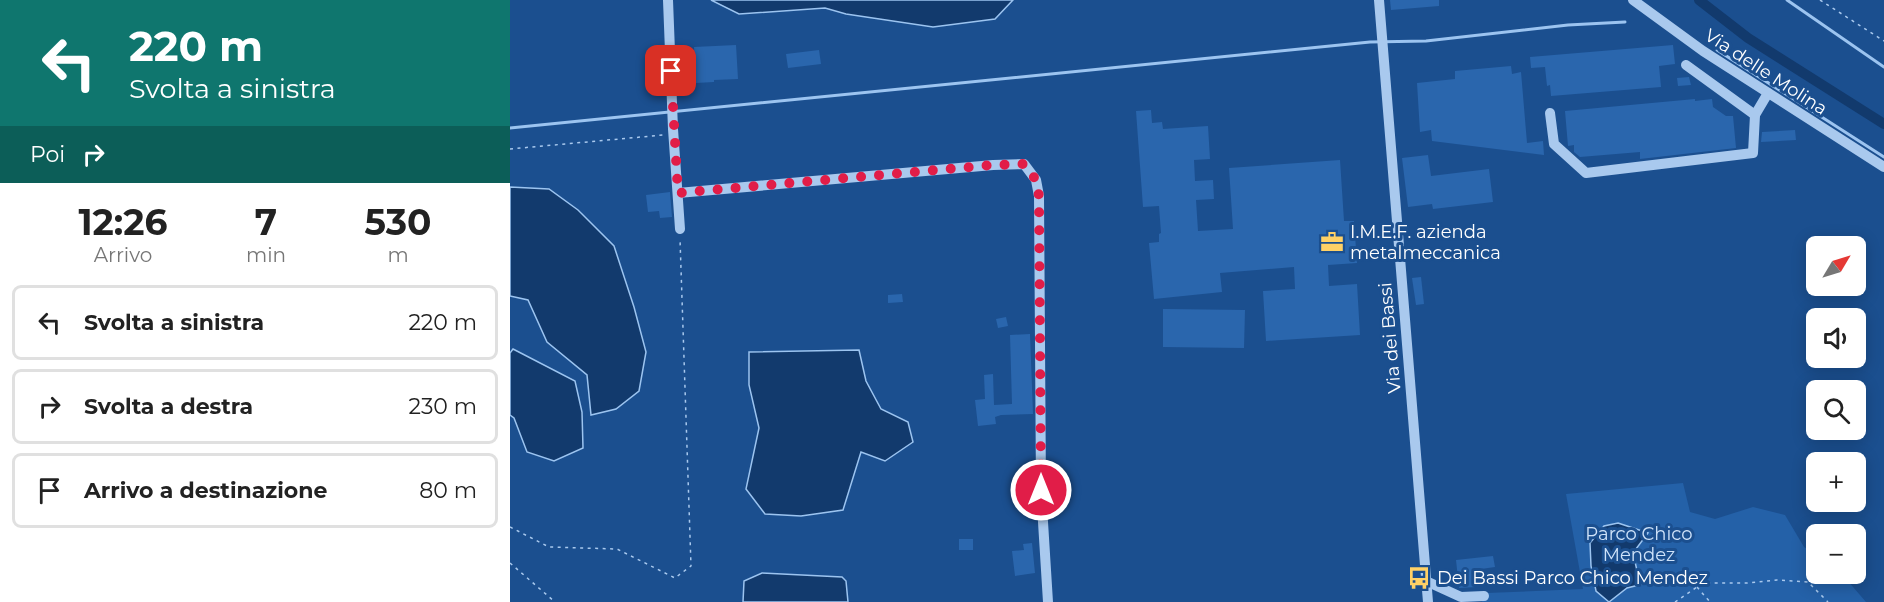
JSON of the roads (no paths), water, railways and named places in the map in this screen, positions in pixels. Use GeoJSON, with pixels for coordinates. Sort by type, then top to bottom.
{"type":"FeatureCollection","features":[{"type":"Feature","properties":{"kind":"street"},"geometry":{"type":"LineString","coordinates":[[668,0],[671,94],[680,229]]}},
{"type":"Feature","properties":{"kind":"street","name":"Via dei Bassi"},"geometry":{"type":"LineString","coordinates":[[1379,0],[1428,602]]}},
{"type":"Feature","properties":{"kind":"street","name":"Via delle Molina"},"geometry":{"type":"LineString","coordinates":[[1633,0],[1703,51],[1884,167]]}},
{"type":"Feature","properties":{"kind":"street"},"geometry":{"type":"LineString","coordinates":[[1686,65],[1755,115]]}},
{"type":"Feature","properties":{"kind":"street"},"geometry":{"type":"LineString","coordinates":[[1550,114],[1554,144],[1586,173],[1753,153],[1755,115],[1768,93]]}},
{"type":"Feature","properties":{"kind":"street"},"geometry":{"type":"LineString","coordinates":[[678,193],[1024,164],[1036,180],[1039,196],[1041,490],[1048,602]]}},
{"type":"Feature","properties":{"kind":"street"},"geometry":{"type":"LineString","coordinates":[[1426,581],[1461,597],[1484,596]]}},
{"type":"Feature","properties":{"kind":"waterway"},"geometry":{"type":"LineString","coordinates":[[1699,0],[1748,38],[1884,124]]}},
{"type":"Feature","properties":{"kind":"waterway"},"geometry":{"type":"LineString","coordinates":[[1787,0],[1884,67]]}},
{"type":"Feature","properties":{"kind":"waterway"},"geometry":{"type":"LineString","coordinates":[[510,128],[1370,42],[1426,41],[1568,25],[1625,22]]}},
{"type":"Feature","properties":{"kind":"waterway"},"geometry":{"type":"LineString","coordinates":[[1717,50],[1884,157]]}},
{"type":"Feature","properties":{"kind":"place","name":"I.M.E.F. azienda metalmeccanica"},"geometry":{"type":"Point","coordinates":[1332,242]}},
{"type":"Feature","properties":{"kind":"place","name":"Dei Bassi Parco Chico Mendez"},"geometry":{"type":"Point","coordinates":[1419,578]}},
{"type":"Feature","properties":{"kind":"park label","name":"Parco Chico Mendez"},"geometry":{"type":"Point","coordinates":[1639,544]}}]}
